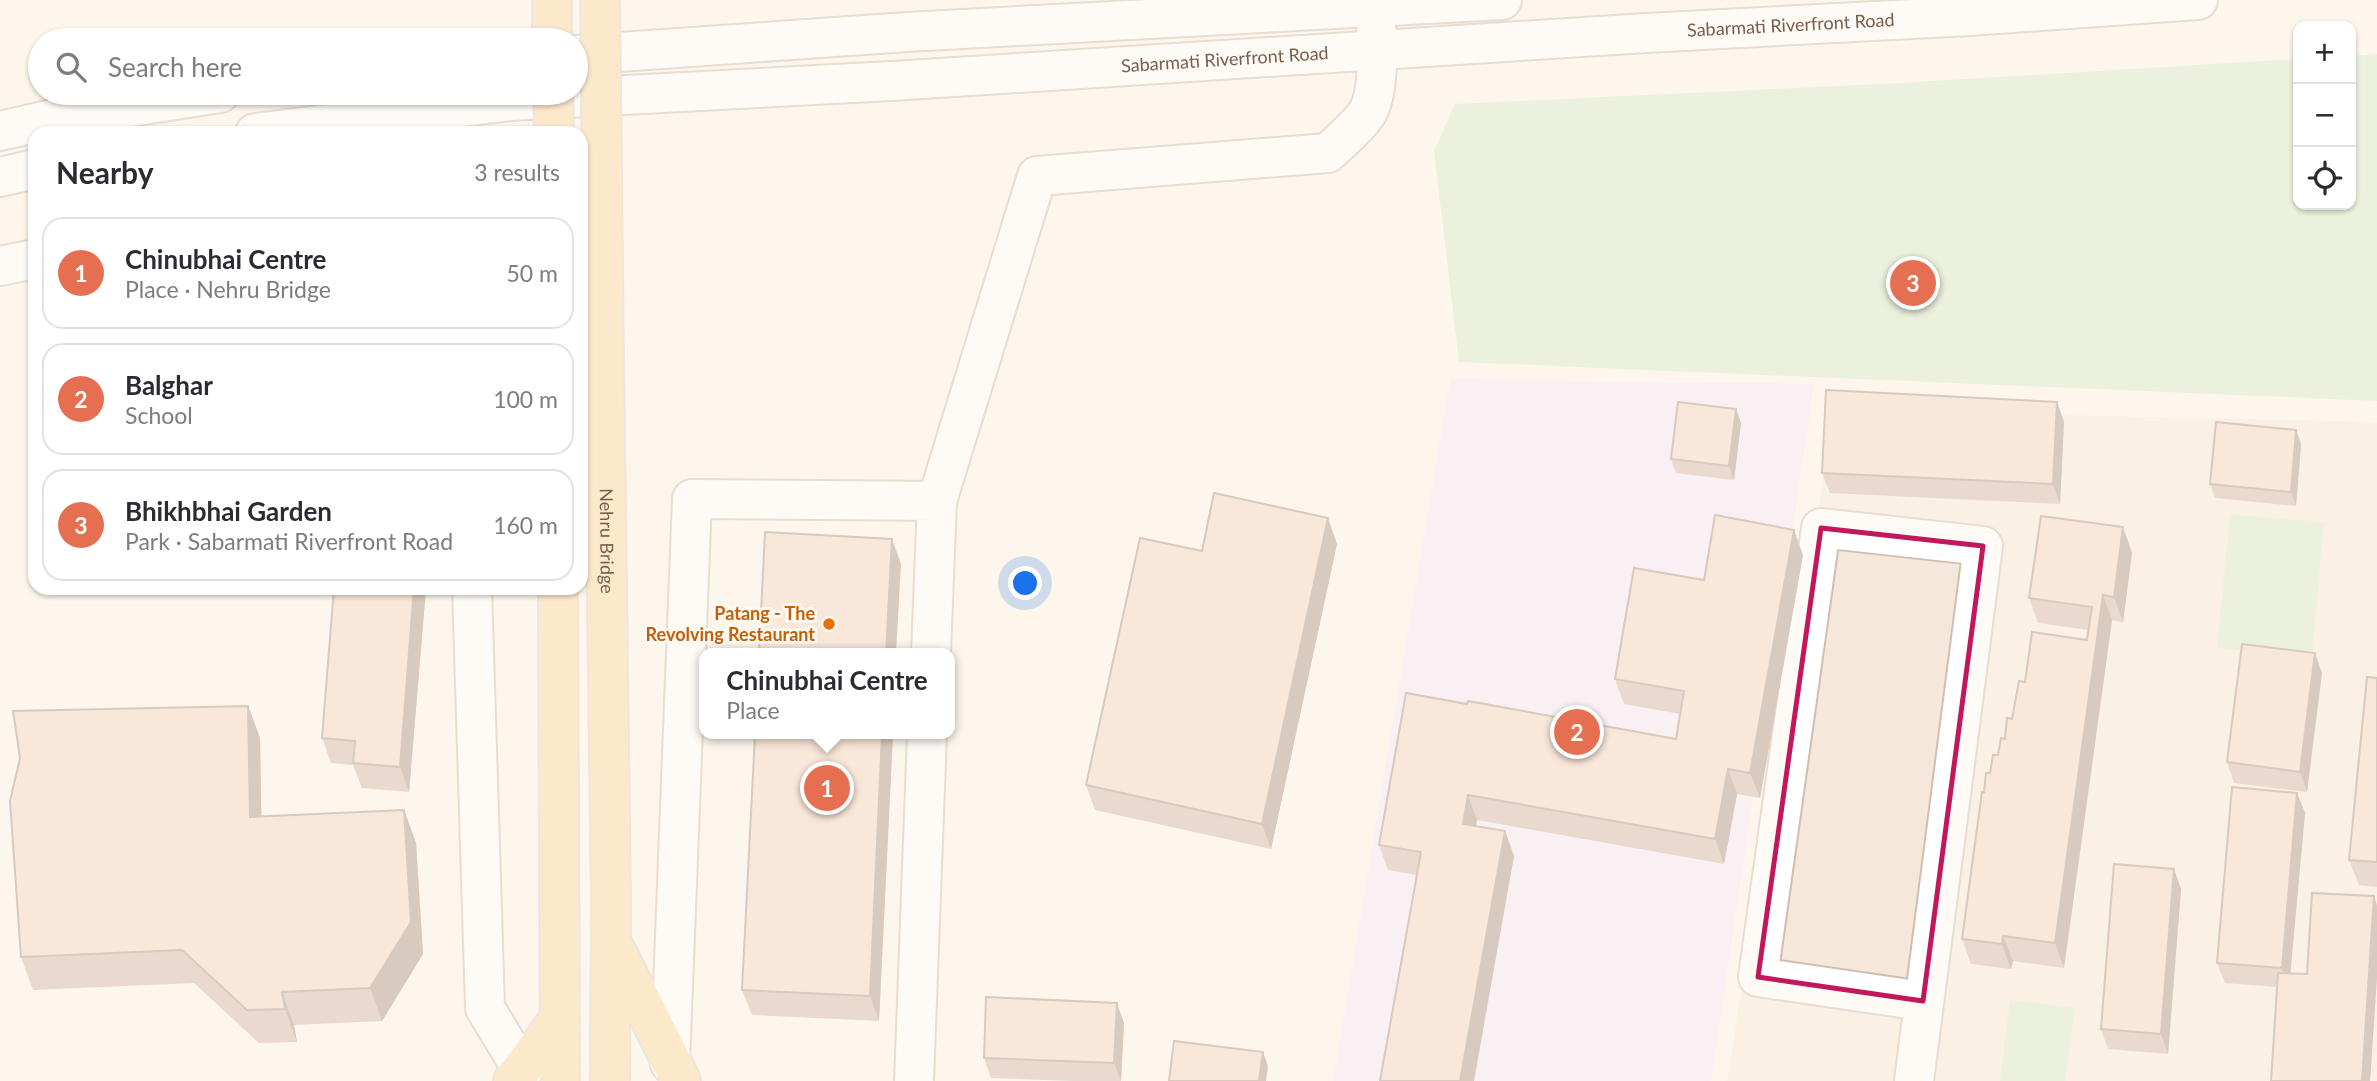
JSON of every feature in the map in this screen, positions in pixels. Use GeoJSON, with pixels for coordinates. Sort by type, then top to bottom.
{"type":"FeatureCollection","features":[{"type":"Feature","properties":{"kind":"main road"},"geometry":{"type":"LineString","coordinates":[[552,0],[552,28]]}},
{"type":"Feature","properties":{"kind":"main road","name":"Nehru Bridge"},"geometry":{"type":"LineString","coordinates":[[600,0],[611,941],[610,1081]]}},
{"type":"Feature","properties":{"kind":"main road"},"geometry":{"type":"LineString","coordinates":[[553,105],[554,126]]}},
{"type":"Feature","properties":{"kind":"main road"},"geometry":{"type":"LineString","coordinates":[[558,595],[560,1081]]}},
{"type":"Feature","properties":{"kind":"main road"},"geometry":{"type":"LineString","coordinates":[[611,941],[676,1072]]}},
{"type":"Feature","properties":{"kind":"main road"},"geometry":{"type":"LineString","coordinates":[[518,1076],[560,1018]]}},
{"type":"Feature","properties":{"kind":"street"},"geometry":{"type":"LineString","coordinates":[[588,54],[907,32],[1502,0]]}},
{"type":"Feature","properties":{"kind":"street","name":"Sabarmati Riverfront Road"},"geometry":{"type":"LineString","coordinates":[[588,97],[878,82],[2198,0]]}},
{"type":"Feature","properties":{"kind":"street"},"geometry":{"type":"LineString","coordinates":[[931,648],[937,501],[1037,176],[1328,153],[1368,112],[1376,76],[1378,50],[1374,8]]}},
{"type":"Feature","properties":{"kind":"street"},"geometry":{"type":"LineString","coordinates":[[0,131],[48,120],[144,105]]}},
{"type":"Feature","properties":{"kind":"street","name":"Sabarmati Riverfront Road"},"geometry":{"type":"LineString","coordinates":[[311,126],[478,105]]}},
{"type":"Feature","properties":{"kind":"street"},"geometry":{"type":"LineString","coordinates":[[0,177],[28,171]]}},
{"type":"Feature","properties":{"kind":"street"},"geometry":{"type":"LineString","coordinates":[[0,266],[28,260]]}},
{"type":"Feature","properties":{"kind":"street"},"geometry":{"type":"LineString","coordinates":[[676,1072],[692,499],[937,501]]}},
{"type":"Feature","properties":{"kind":"street"},"geometry":{"type":"LineString","coordinates":[[1914,1081],[1983,546],[1821,528],[1758,977],[1923,1001]]}},
{"type":"Feature","properties":{"kind":"street"},"geometry":{"type":"LineString","coordinates":[[472,595],[485,1008],[518,1076]]}},
{"type":"Feature","properties":{"kind":"street"},"geometry":{"type":"LineString","coordinates":[[914,1081],[928,739]]}},
{"type":"Feature","properties":{"kind":"highlighted area"},"geometry":{"type":"Polygon","coordinates":[[[1821,528],[1983,546],[1923,1001],[1758,977],[1821,528]]]}},
{"type":"Feature","properties":{"kind":"shaded area"},"geometry":{"type":"Polygon","coordinates":[[[1450,379],[1814,384],[1711,1081],[1333,1081],[1450,379]]]}},
{"type":"Feature","properties":{"kind":"shaded area"},"geometry":{"type":"Polygon","coordinates":[[[1834,410],[2377,422],[2377,1081],[1727,1081],[1834,410]]]}},
{"type":"Feature","properties":{"kind":"green space"},"geometry":{"type":"Polygon","coordinates":[[[2377,54],[2377,401],[1459,362],[1434,151],[1455,104],[1882,84],[2293,59],[2293,210],[2356,210],[2356,56],[2377,54]]]}},
{"type":"Feature","properties":{"kind":"green space"},"geometry":{"type":"Polygon","coordinates":[[[2230,514],[2324,523],[2312,657],[2217,648],[2230,514]]]}},
{"type":"Feature","properties":{"kind":"green space"},"geometry":{"type":"Polygon","coordinates":[[[2010,1000],[2075,1008],[2065,1081],[2000,1081],[2010,1000]]]}},
{"type":"Feature","properties":{"kind":"building"},"geometry":{"type":"Polygon","coordinates":[[[1826,390],[2057,402],[2053,484],[1822,473],[1826,390]]]}},
{"type":"Feature","properties":{"kind":"building"},"geometry":{"type":"Polygon","coordinates":[[[1678,402],[1736,409],[1729,466],[1671,459],[1678,402]]]}},
{"type":"Feature","properties":{"kind":"building"},"geometry":{"type":"Polygon","coordinates":[[[2216,422],[2296,430],[2291,492],[2210,484],[2216,422]]]}},
{"type":"Feature","properties":{"kind":"building"},"geometry":{"type":"Polygon","coordinates":[[[1214,493],[1328,518],[1262,824],[1086,785],[1140,538],[1202,551],[1214,493]]]}},
{"type":"Feature","properties":{"kind":"building"},"geometry":{"type":"Polygon","coordinates":[[[1715,515],[1794,530],[1750,773],[1728,769],[1715,839],[1468,795],[1463,824],[1505,831],[1460,1081],[1380,1081],[1421,852],[1379,845],[1406,693],[1467,704],[1468,701],[1676,739],[1684,691],[1615,679],[1634,568],[1704,580],[1715,515]]]}},
{"type":"Feature","properties":{"kind":"building"},"geometry":{"type":"Polygon","coordinates":[[[2041,516],[2123,527],[2114,597],[2103,595],[2055,943],[2003,936],[2002,944],[1962,939],[1986,773],[1990,773],[1993,755],[1998,755],[2001,738],[2005,739],[2007,718],[2012,719],[2019,681],[2025,682],[2032,632],[2087,640],[2092,607],[2029,598],[2041,516]]]}},
{"type":"Feature","properties":{"kind":"building"},"geometry":{"type":"Polygon","coordinates":[[[765,532],[892,539],[886,648],[759,648],[765,532]]]}},
{"type":"Feature","properties":{"kind":"building"},"geometry":{"type":"Polygon","coordinates":[[[333,595],[413,595],[400,767],[353,763],[355,741],[322,738],[333,595]]]}},
{"type":"Feature","properties":{"kind":"building"},"geometry":{"type":"Polygon","coordinates":[[[2242,644],[2315,653],[2300,772],[2227,762],[2242,644]]]}},
{"type":"Feature","properties":{"kind":"building"},"geometry":{"type":"Polygon","coordinates":[[[2367,677],[2377,678],[2377,862],[2349,860],[2367,677]]]}},
{"type":"Feature","properties":{"kind":"building"},"geometry":{"type":"Polygon","coordinates":[[[248,706],[250,817],[404,810],[411,922],[370,988],[282,992],[285,1009],[247,1010],[182,950],[21,957],[10,801],[20,758],[13,711],[248,706]]]}},
{"type":"Feature","properties":{"kind":"building"},"geometry":{"type":"Polygon","coordinates":[[[755,739],[882,739],[870,996],[742,990],[755,739]]]}},
{"type":"Feature","properties":{"kind":"building"},"geometry":{"type":"Polygon","coordinates":[[[2232,787],[2297,793],[2282,968],[2217,963],[2232,787]]]}},
{"type":"Feature","properties":{"kind":"building"},"geometry":{"type":"Polygon","coordinates":[[[2114,864],[2174,869],[2161,1034],[2101,1029],[2114,864]]]}},
{"type":"Feature","properties":{"kind":"building"},"geometry":{"type":"Polygon","coordinates":[[[2312,893],[2374,896],[2362,1081],[2271,1081],[2278,973],[2307,974],[2312,893]]]}},
{"type":"Feature","properties":{"kind":"building"},"geometry":{"type":"Polygon","coordinates":[[[986,997],[1117,1003],[1114,1063],[984,1058],[986,997]]]}},
{"type":"Feature","properties":{"kind":"building"},"geometry":{"type":"Polygon","coordinates":[[[1174,1041],[1263,1052],[1259,1081],[1169,1081],[1174,1041]]]}},
{"type":"Feature","properties":{"kind":"place","name":"Bhikhbhai Garden"},"geometry":{"type":"Point","coordinates":[1913,283]}},
{"type":"Feature","properties":{"kind":"place","name":"Patang - The Revolving Restaurant"},"geometry":{"type":"Point","coordinates":[829,624]}},
{"type":"Feature","properties":{"kind":"place","name":"Balghar"},"geometry":{"type":"Point","coordinates":[1577,732]}},
{"type":"Feature","properties":{"kind":"place","name":"Chinubhai Centre"},"geometry":{"type":"Point","coordinates":[827,788]}}]}
